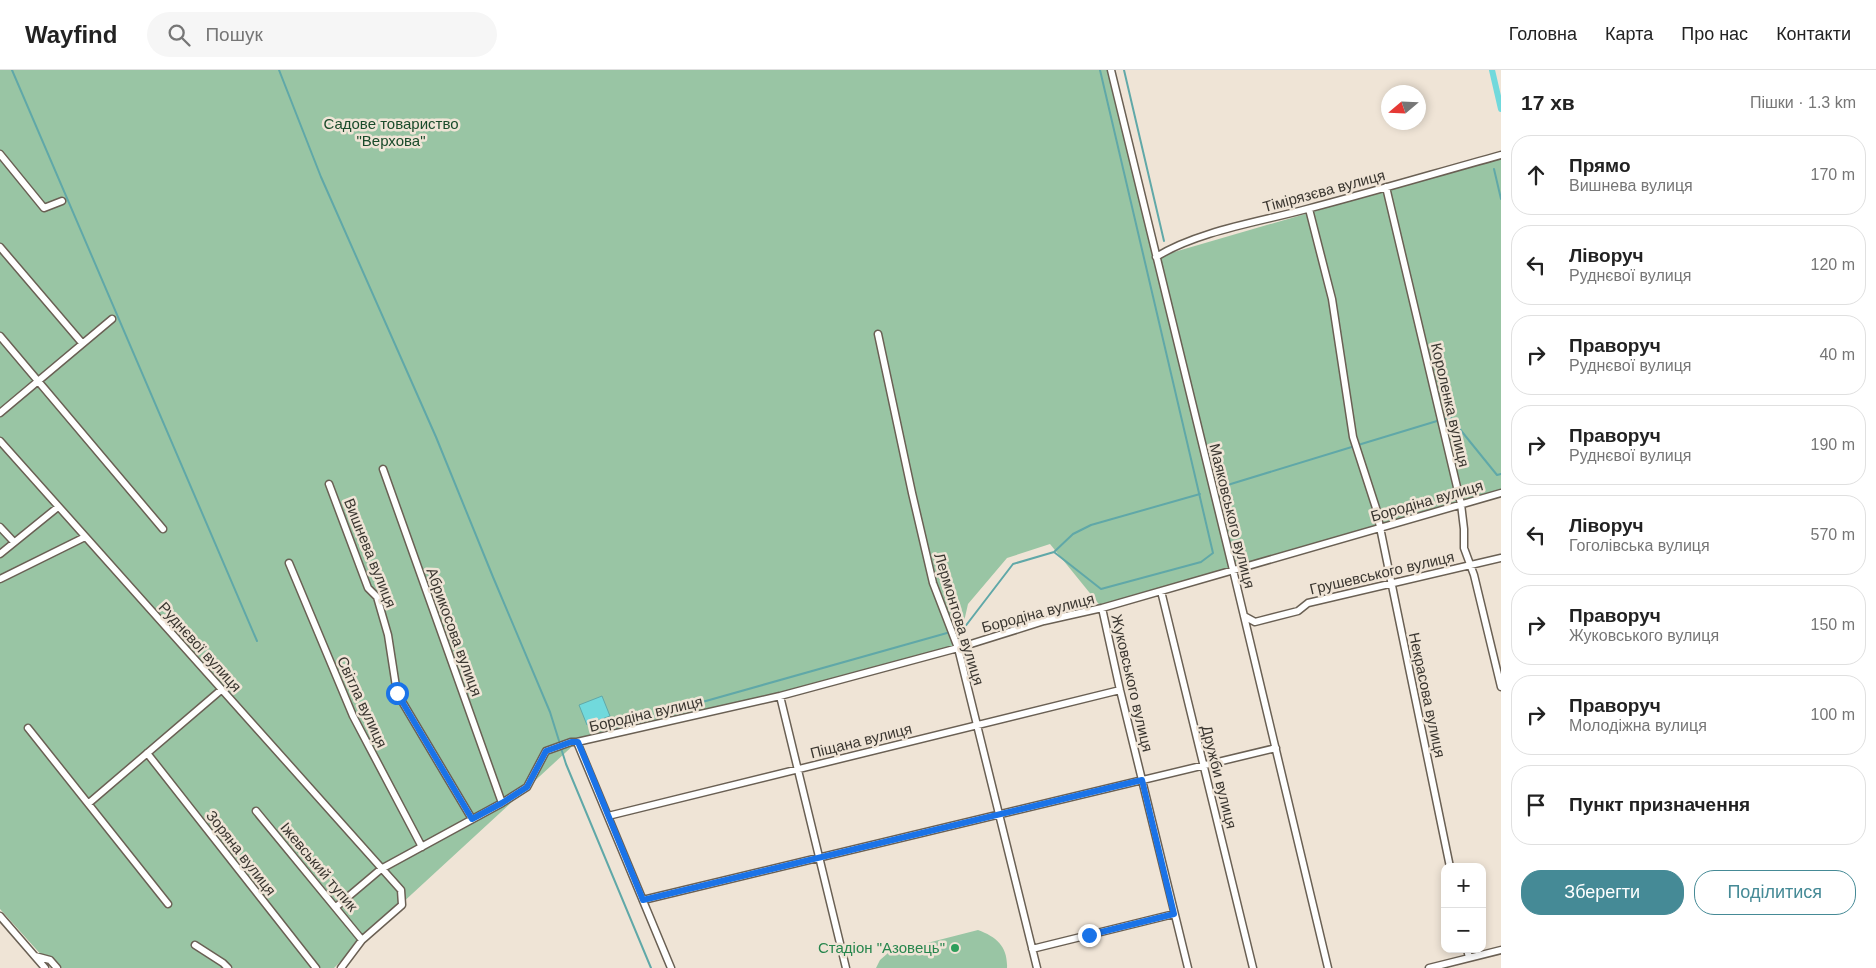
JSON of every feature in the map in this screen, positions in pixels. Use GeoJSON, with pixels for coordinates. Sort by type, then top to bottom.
{"type":"FeatureCollection","features":[{"type":"Feature","properties":{"kind":"street","name":"Маяковського вулиця"},"geometry":{"type":"LineString","coordinates":[[1111,70],[1328,968]]}},
{"type":"Feature","properties":{"kind":"street"},"geometry":{"type":"LineString","coordinates":[[0,154],[44,208],[62,201]]}},
{"type":"Feature","properties":{"kind":"street","name":"Тімірязєва вулиця"},"geometry":{"type":"LineString","coordinates":[[1156,257],[1172,247],[1202,236],[1501,155]]}},
{"type":"Feature","properties":{"kind":"street","name":"Короленка вулиця"},"geometry":{"type":"LineString","coordinates":[[1386,187],[1461,504],[1464,548],[1501,687]]}},
{"type":"Feature","properties":{"kind":"street","name":"Некрасова вулиця"},"geometry":{"type":"LineString","coordinates":[[1309,208],[1332,299],[1354,437],[1376,508],[1449,863]]}},
{"type":"Feature","properties":{"kind":"street"},"geometry":{"type":"LineString","coordinates":[[0,247],[82,343]]}},
{"type":"Feature","properties":{"kind":"street"},"geometry":{"type":"LineString","coordinates":[[0,413],[112,319]]}},
{"type":"Feature","properties":{"kind":"street","name":"Лермонтова вулиця"},"geometry":{"type":"LineString","coordinates":[[878,334],[933,583],[958,648],[1036,968]]}},
{"type":"Feature","properties":{"kind":"street"},"geometry":{"type":"LineString","coordinates":[[0,336],[162,529]]}},
{"type":"Feature","properties":{"kind":"street","name":"Руднєвої вулиця"},"geometry":{"type":"LineString","coordinates":[[0,441],[400,890],[402,905],[362,940],[341,968]]}},
{"type":"Feature","properties":{"kind":"street","name":"Абрикосова вулиця"},"geometry":{"type":"LineString","coordinates":[[383,469],[502,803]]}},
{"type":"Feature","properties":{"kind":"street","name":"Вишнева вулиця"},"geometry":{"type":"LineString","coordinates":[[329,484],[368,588],[377,597],[388,635],[397,693],[472,819]]}},
{"type":"Feature","properties":{"kind":"street","name":"Бородіна вулиця"},"geometry":{"type":"LineString","coordinates":[[574,742],[780,696],[958,648],[1044,622],[1102,608],[1501,493]]}},
{"type":"Feature","properties":{"kind":"street"},"geometry":{"type":"LineString","coordinates":[[0,554],[58,507]]}},
{"type":"Feature","properties":{"kind":"street"},"geometry":{"type":"LineString","coordinates":[[0,527],[14,542]]}},
{"type":"Feature","properties":{"kind":"street"},"geometry":{"type":"LineString","coordinates":[[0,578],[85,537]]}},
{"type":"Feature","properties":{"kind":"street","name":"Грушевського вулиця"},"geometry":{"type":"LineString","coordinates":[[1244,616],[1255,622],[1298,611],[1308,603],[1501,558]]}},
{"type":"Feature","properties":{"kind":"street","name":"Світла вулиця"},"geometry":{"type":"LineString","coordinates":[[289,563],[352,716],[422,847]]}},
{"type":"Feature","properties":{"kind":"street","name":"Дружби вулиця"},"geometry":{"type":"LineString","coordinates":[[1161,591],[1253,968]]}},
{"type":"Feature","properties":{"kind":"street","name":"Жуковського вулиця"},"geometry":{"type":"LineString","coordinates":[[1102,608],[1120,690],[1188,968]]}},
{"type":"Feature","properties":{"kind":"street"},"geometry":{"type":"LineString","coordinates":[[89,803],[221,690]]}},
{"type":"Feature","properties":{"kind":"street","name":"Піщана вулиця"},"geometry":{"type":"LineString","coordinates":[[608,816],[1120,690]]}},
{"type":"Feature","properties":{"kind":"street"},"geometry":{"type":"LineString","coordinates":[[780,696],[846,968]]}},
{"type":"Feature","properties":{"kind":"street"},"geometry":{"type":"LineString","coordinates":[[28,728],[168,904]]}},
{"type":"Feature","properties":{"kind":"street"},"geometry":{"type":"LineString","coordinates":[[336,907],[381,870],[502,803],[527,787],[546,751],[574,742],[608,816],[671,968]]}},
{"type":"Feature","properties":{"kind":"street"},"geometry":{"type":"LineString","coordinates":[[643,900],[1276,748]]}},
{"type":"Feature","properties":{"kind":"street","name":"Зоряна вулиця"},"geometry":{"type":"LineString","coordinates":[[147,753],[316,968]]}},
{"type":"Feature","properties":{"kind":"street","name":"Іжевський тупик"},"geometry":{"type":"LineString","coordinates":[[256,811],[362,940]]}},
{"type":"Feature","properties":{"kind":"street"},"geometry":{"type":"LineString","coordinates":[[1032,949],[1174,914]]}},
{"type":"Feature","properties":{"kind":"street"},"geometry":{"type":"LineString","coordinates":[[0,916],[45,968]]}},
{"type":"Feature","properties":{"kind":"street"},"geometry":{"type":"LineString","coordinates":[[195,945],[228,968]]}},
{"type":"Feature","properties":{"kind":"street"},"geometry":{"type":"LineString","coordinates":[[1429,968],[1458,964],[1469,958],[1501,950]]}},
{"type":"Feature","properties":{"kind":"street"},"geometry":{"type":"LineString","coordinates":[[1468,953],[1469,958]]}},
{"type":"Feature","properties":{"kind":"street"},"geometry":{"type":"LineString","coordinates":[[35,956],[50,960],[57,968]]}},
{"type":"Feature","properties":{"kind":"green space","name":"Садове товариство \"Верхова\""},"geometry":{"type":"Polygon","coordinates":[[[0,70],[1110,70],[1232,570],[1102,608],[1050,544],[1007,558],[968,604],[958,648],[780,696],[578,741],[334,968],[53,968],[0,909],[0,70]]]}},
{"type":"Feature","properties":{"kind":"green space"},"geometry":{"type":"Polygon","coordinates":[[[1501,157],[1501,493],[1234,569],[1157,257],[1501,157]]]}},
{"type":"Feature","properties":{"kind":"green space","name":"Стадіон \"Азовець\""},"geometry":{"type":"Polygon","coordinates":[[[978,930],[991,936],[1000,944],[1006,954],[1007,968],[876,968],[880,960],[888,953],[978,930]]]}},
{"type":"Feature","properties":{"kind":"water"},"geometry":{"type":"Polygon","coordinates":[[[602,696],[610,716],[587,725],[579,705],[602,696]]]}},
{"type":"Feature","properties":{"kind":"waterway"},"geometry":{"type":"LineString","coordinates":[[12,70],[257,641]]}},
{"type":"Feature","properties":{"kind":"waterway"},"geometry":{"type":"LineString","coordinates":[[279,70],[321,177],[436,437],[550,712],[560,744]]}},
{"type":"Feature","properties":{"kind":"waterway"},"geometry":{"type":"LineString","coordinates":[[964,628],[1013,564],[1054,552],[1101,589],[1201,562],[1213,553],[1100,70]]}},
{"type":"Feature","properties":{"kind":"waterway"},"geometry":{"type":"LineString","coordinates":[[1124,70],[1164,241]]}},
{"type":"Feature","properties":{"kind":"waterway"},"geometry":{"type":"LineString","coordinates":[[1492,70],[1501,109]]}},
{"type":"Feature","properties":{"kind":"waterway"},"geometry":{"type":"LineString","coordinates":[[1494,169],[1501,199]]}},
{"type":"Feature","properties":{"kind":"waterway"},"geometry":{"type":"LineString","coordinates":[[1444,419],[1450,417],[1497,475],[1501,474]]}},
{"type":"Feature","properties":{"kind":"waterway"},"geometry":{"type":"LineString","coordinates":[[1358,445],[1437,421]]}},
{"type":"Feature","properties":{"kind":"waterway"},"geometry":{"type":"LineString","coordinates":[[1221,487],[1355,446]]}},
{"type":"Feature","properties":{"kind":"waterway"},"geometry":{"type":"LineString","coordinates":[[1054,552],[1073,534],[1091,525],[1200,494]]}},
{"type":"Feature","properties":{"kind":"waterway"},"geometry":{"type":"LineString","coordinates":[[611,731],[681,708],[947,633]]}},
{"type":"Feature","properties":{"kind":"waterway"},"geometry":{"type":"LineString","coordinates":[[599,720],[605,733]]}},
{"type":"Feature","properties":{"kind":"waterway"},"geometry":{"type":"LineString","coordinates":[[561,748],[651,968]]}},
{"type":"Feature","properties":{"kind":"place","name":"Стадіон \"Азовець\""},"geometry":{"type":"Point","coordinates":[955,948]}},
{"type":"Feature","properties":{"kind":"route"},"geometry":{"type":"LineString","coordinates":[[397,693],[472,819],[527,787],[546,751],[571,742],[578,742],[643,900],[1142,780],[1174,914],[1089,935]]}}]}
